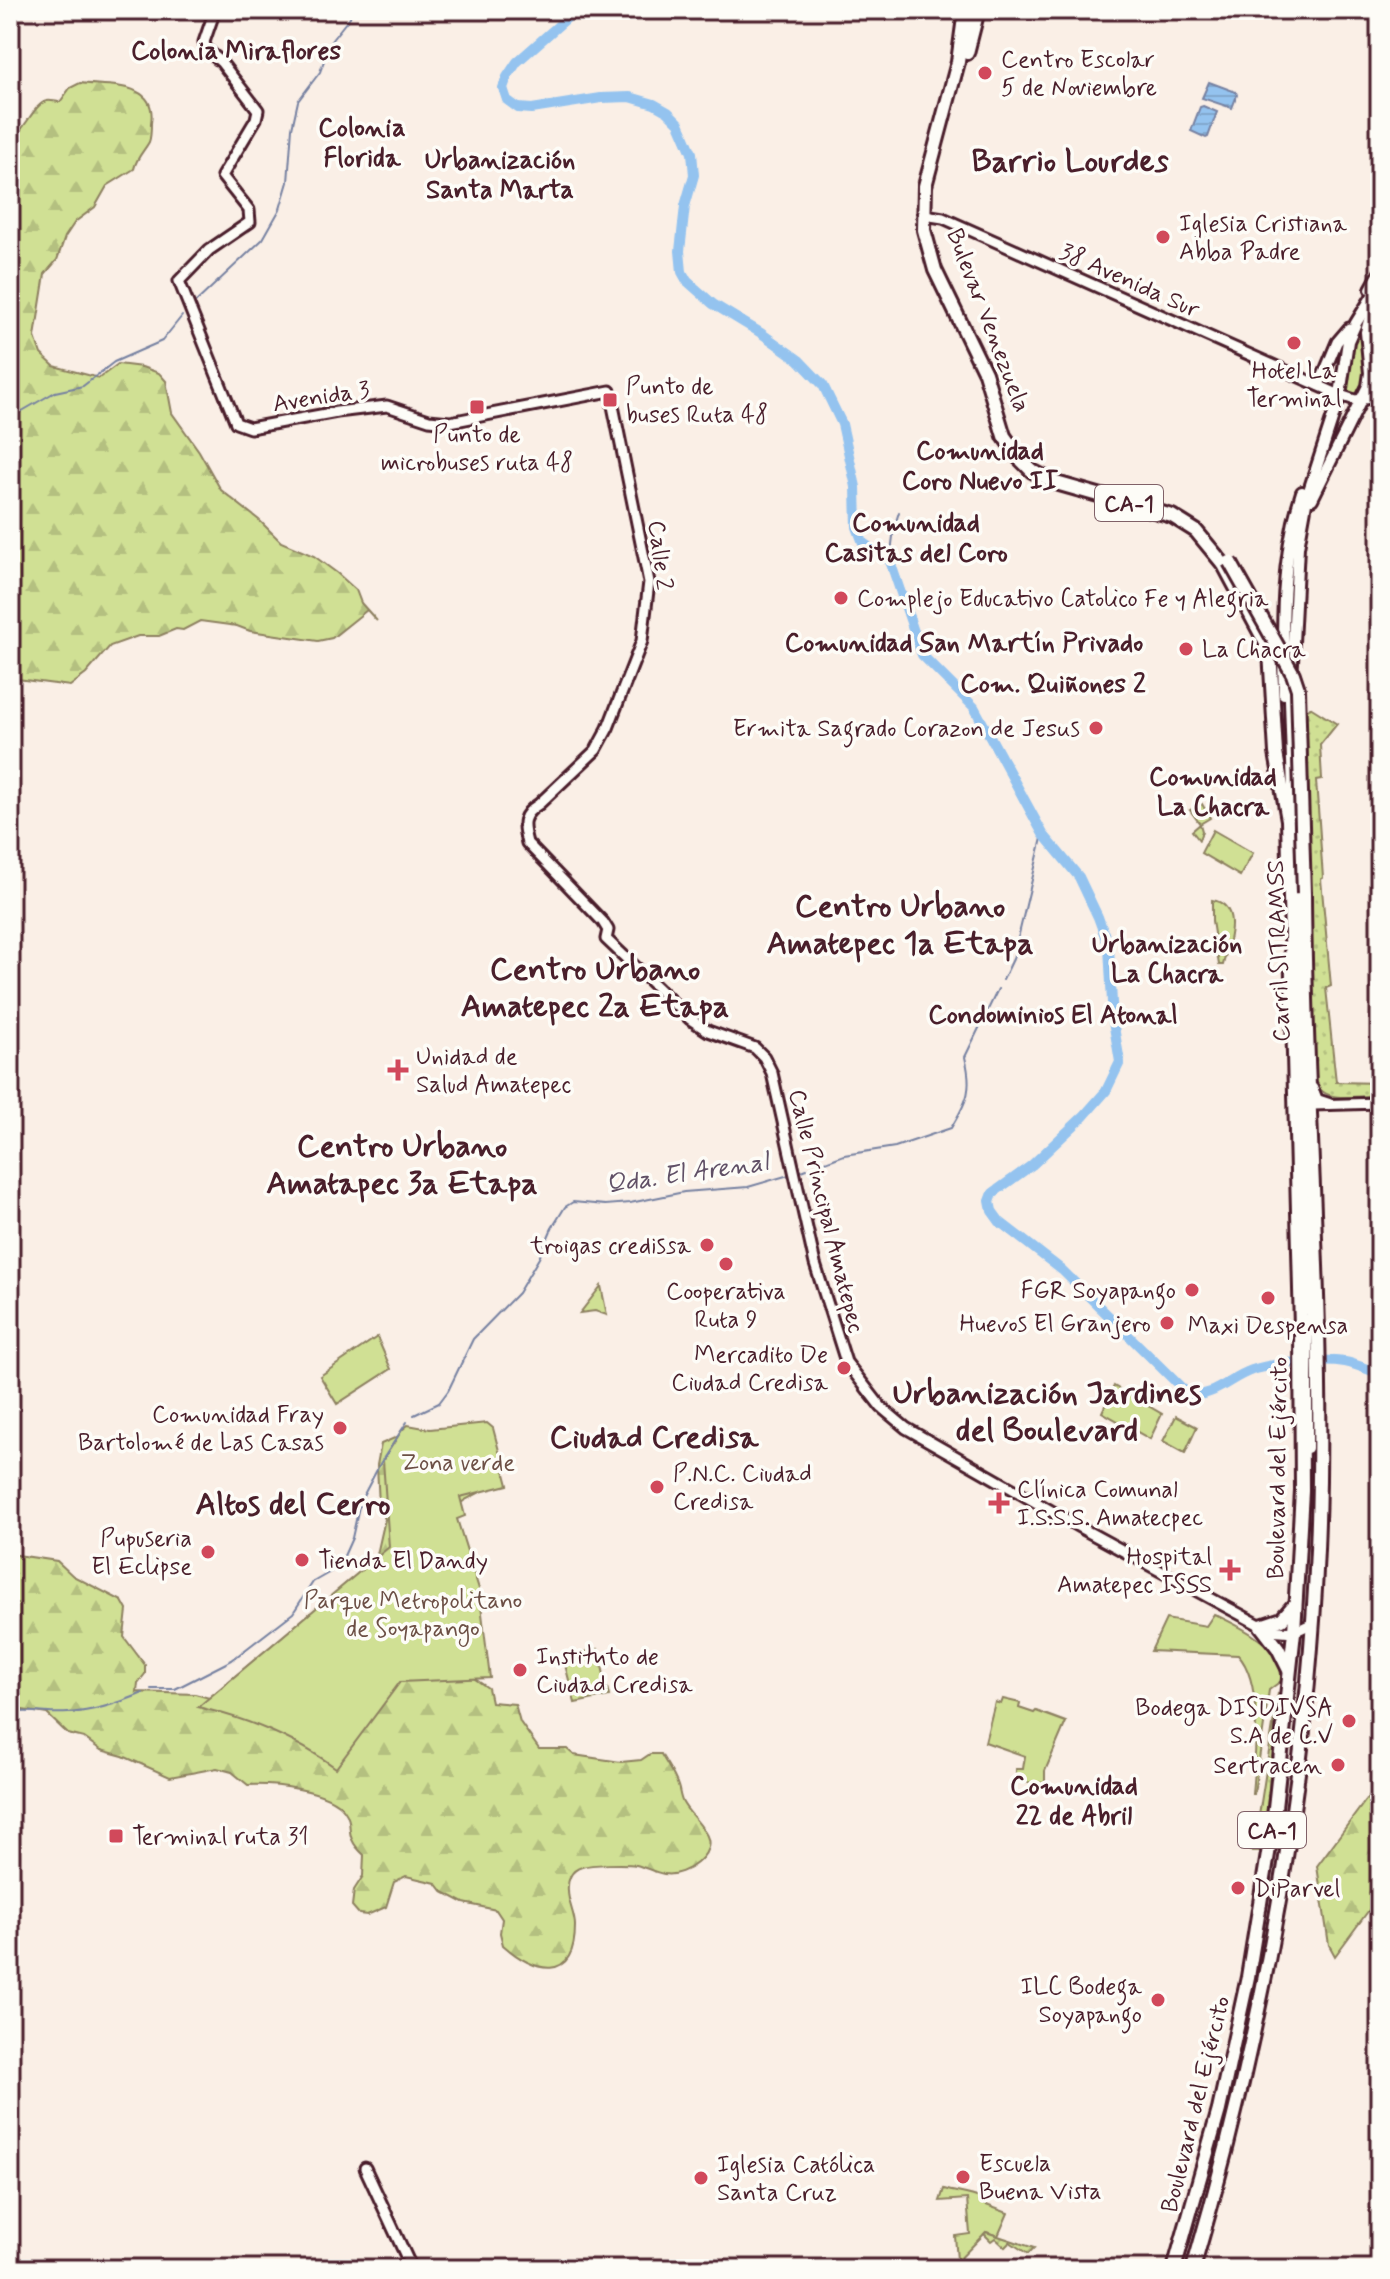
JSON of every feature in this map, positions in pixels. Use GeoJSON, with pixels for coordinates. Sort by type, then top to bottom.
{"type":"FeatureCollection","features":[{"type":"Feature","properties":{"kind":"highway","name":"Bulevar Venezuela"},"geometry":{"type":"LineString","coordinates":[[965,10],[958,62],[929,168],[924,199],[924,230],[935,270],[985,373],[1004,436],[1020,459],[1032,471],[1056,483],[1172,516],[1196,531],[1224,565],[1270,651],[1276,753],[1288,820]]}},
{"type":"Feature","properties":{"kind":"highway","name":"Bulevar Venezuela"},"geometry":{"type":"LineString","coordinates":[[978,10],[943,140],[927,215],[939,265],[991,373],[1009,433],[1025,457],[1051,475],[1156,504],[1180,514],[1211,536],[1230,562]]}},
{"type":"Feature","properties":{"kind":"highway"},"geometry":{"type":"LineString","coordinates":[[924,199],[927,215],[924,230]]}},
{"type":"Feature","properties":{"kind":"highway","name":"Boulevard del Ejército"},"geometry":{"type":"LineString","coordinates":[[1176,2269],[1219,2110],[1248,1977],[1270,1847],[1291,1673],[1304,1628],[1296,1601],[1310,1381],[1313,1128],[1298,689],[1293,674],[1230,562]]}},
{"type":"Feature","properties":{"kind":"highway","name":"Boulevard del Ejército"},"geometry":{"type":"LineString","coordinates":[[1288,820],[1296,1132],[1311,1342]]}},
{"type":"Feature","properties":{"kind":"highway"},"geometry":{"type":"LineString","coordinates":[[1294,1080],[1311,1082]]}},
{"type":"Feature","properties":{"kind":"highway"},"geometry":{"type":"LineString","coordinates":[[1296,1132],[1300,1128],[1313,1128]]}},
{"type":"Feature","properties":{"kind":"highway","name":"Boulevard del Ejército"},"geometry":{"type":"LineString","coordinates":[[1191,2269],[1225,2156],[1275,1924],[1301,1753],[1304,1628],[1319,1480],[1310,1381]]}},
{"type":"Feature","properties":{"kind":"highway"},"geometry":{"type":"LineString","coordinates":[[1291,1673],[1278,1648],[1261,1626],[1282,1619],[1296,1601]]}},
{"type":"Feature","properties":{"kind":"main road"},"geometry":{"type":"LineString","coordinates":[[1337,394],[1349,328],[1380,273]]}},
{"type":"Feature","properties":{"kind":"main road","name":"Carril SITRAMSS"},"geometry":{"type":"LineString","coordinates":[[1311,1342],[1290,700],[1298,547],[1307,497],[1337,394],[1348,341],[1380,284]]}},
{"type":"Feature","properties":{"kind":"main road","name":"Carril SITRAMSS"},"geometry":{"type":"LineString","coordinates":[[1298,547],[1321,478],[1364,399],[1370,379],[1368,322],[1380,284]]}},
{"type":"Feature","properties":{"kind":"main road"},"geometry":{"type":"LineString","coordinates":[[1364,399],[1374,384],[1372,324],[1380,301]]}},
{"type":"Feature","properties":{"kind":"main road","name":"Boulevard del Ejército"},"geometry":{"type":"LineString","coordinates":[[1288,820],[1282,625],[1291,536],[1298,504],[1337,394]]}},
{"type":"Feature","properties":{"kind":"main road"},"geometry":{"type":"LineString","coordinates":[[1311,1082],[1317,1100],[1329,1104]]}},
{"type":"Feature","properties":{"kind":"main road"},"geometry":{"type":"LineString","coordinates":[[1313,1128],[1321,1109],[1329,1104]]}},
{"type":"Feature","properties":{"kind":"main road"},"geometry":{"type":"LineString","coordinates":[[1191,2269],[1236,2098],[1267,1948],[1275,1868],[1297,1752],[1304,1628]]}},
{"type":"Feature","properties":{"kind":"main road"},"geometry":{"type":"LineString","coordinates":[[1176,2269],[1234,2059],[1275,1868]]}},
{"type":"Feature","properties":{"kind":"street","name":"Avenida 3"},"geometry":{"type":"LineString","coordinates":[[215,10],[204,42],[206,49],[221,62],[258,110],[256,119],[222,176],[249,210],[251,219],[247,226],[209,250],[179,281],[233,418],[245,428],[387,406],[429,420],[450,422],[610,391]]}},
{"type":"Feature","properties":{"kind":"street","name":"38 Avenida Sur"},"geometry":{"type":"LineString","coordinates":[[927,215],[943,218],[1337,394],[1364,399]]}},
{"type":"Feature","properties":{"kind":"street"},"geometry":{"type":"LineString","coordinates":[[1319,385],[1337,342],[1349,328]]}},
{"type":"Feature","properties":{"kind":"street"},"geometry":{"type":"LineString","coordinates":[[1372,354],[1380,370]]}},
{"type":"Feature","properties":{"kind":"street","name":"Calle 2"},"geometry":{"type":"LineString","coordinates":[[522,824],[529,811],[596,750],[642,641],[649,582],[610,391]]}},
{"type":"Feature","properties":{"kind":"street"},"geometry":{"type":"LineString","coordinates":[[1364,399],[1380,397]]}},
{"type":"Feature","properties":{"kind":"street","name":"Calle Principal Amatepec"},"geometry":{"type":"LineString","coordinates":[[522,824],[527,843],[607,935],[690,1019],[708,1031],[755,1048],[764,1057],[772,1073],[815,1264],[833,1326],[846,1362],[881,1407],[906,1428],[1261,1626],[1277,1633],[1304,1628]]}},
{"type":"Feature","properties":{"kind":"street"},"geometry":{"type":"LineString","coordinates":[[1294,1080],[1301,1098],[1310,1105]]}},
{"type":"Feature","properties":{"kind":"street"},"geometry":{"type":"LineString","coordinates":[[1296,1132],[1303,1110],[1310,1105],[1380,1103]]}},
{"type":"Feature","properties":{"kind":"street"},"geometry":{"type":"LineString","coordinates":[[365,2168],[412,2269]]}},
{"type":"Feature","properties":{"kind":"green space"},"geometry":{"type":"Polygon","coordinates":[[[80,83],[128,88],[139,93],[147,99],[151,109],[151,135],[134,169],[107,186],[95,207],[75,222],[65,237],[57,260],[45,274],[35,337],[41,354],[54,366],[99,378],[118,364],[159,373],[166,381],[172,413],[221,490],[281,542],[314,556],[337,573],[356,590],[361,603],[377,621],[367,610],[332,638],[318,641],[200,621],[183,630],[176,629],[159,636],[138,636],[110,646],[86,674],[70,686],[10,678],[10,140],[42,103],[60,102],[70,88],[80,83]]]}},
{"type":"Feature","properties":{"kind":"green space"},"geometry":{"type":"Polygon","coordinates":[[[1372,301],[1366,379],[1357,397],[1346,395],[1343,384],[1345,360],[1372,301]]]}},
{"type":"Feature","properties":{"kind":"green space"},"geometry":{"type":"Polygon","coordinates":[[[1310,707],[1337,724],[1320,745],[1322,779],[1316,780],[1331,986],[1326,988],[1336,1082],[1380,1083],[1380,1095],[1334,1096],[1326,1094],[1316,1082],[1303,716],[1310,707]]]}},
{"type":"Feature","properties":{"kind":"green space"},"geometry":{"type":"Polygon","coordinates":[[[1202,804],[1210,818],[1200,824],[1190,810],[1202,804]]]}},
{"type":"Feature","properties":{"kind":"green space"},"geometry":{"type":"Polygon","coordinates":[[[1200,824],[1202,831],[1199,840],[1192,831],[1200,824]]]}},
{"type":"Feature","properties":{"kind":"green space"},"geometry":{"type":"Polygon","coordinates":[[[1213,830],[1253,853],[1240,876],[1201,853],[1213,830]]]}},
{"type":"Feature","properties":{"kind":"green space"},"geometry":{"type":"Polygon","coordinates":[[[1212,900],[1222,903],[1230,917],[1230,937],[1223,965],[1219,965],[1212,900]]]}},
{"type":"Feature","properties":{"kind":"green space"},"geometry":{"type":"Polygon","coordinates":[[[601,1286],[607,1315],[595,1311],[580,1313],[601,1286]]]}},
{"type":"Feature","properties":{"kind":"green space"},"geometry":{"type":"Polygon","coordinates":[[[377,1337],[391,1369],[337,1404],[320,1376],[377,1337]]]}},
{"type":"Feature","properties":{"kind":"green space"},"geometry":{"type":"Polygon","coordinates":[[[1114,1386],[1162,1414],[1150,1439],[1102,1412],[1114,1386]]]}},
{"type":"Feature","properties":{"kind":"green space"},"geometry":{"type":"Polygon","coordinates":[[[1176,1416],[1197,1427],[1185,1453],[1163,1441],[1176,1416]]]}},
{"type":"Feature","properties":{"kind":"green space","name":"Parque Metropolitano de Soyapango"},"geometry":{"type":"Polygon","coordinates":[[[487,1423],[493,1428],[508,1485],[460,1497],[465,1516],[457,1519],[479,1589],[490,1678],[400,1682],[336,1768],[270,1731],[198,1707],[389,1547],[383,1460],[402,1430],[408,1425],[430,1429],[487,1423]]]}},
{"type":"Feature","properties":{"kind":"green space"},"geometry":{"type":"Polygon","coordinates":[[[401,1435],[490,1487],[452,1510],[475,1679],[488,1688],[491,1702],[515,1704],[520,1722],[539,1749],[567,1749],[574,1755],[621,1762],[661,1754],[683,1803],[708,1839],[705,1854],[694,1866],[677,1873],[661,1873],[625,1864],[593,1865],[575,1870],[568,1887],[575,1922],[573,1945],[568,1957],[551,1968],[527,1962],[503,1945],[500,1933],[502,1919],[496,1910],[464,1903],[443,1892],[436,1883],[406,1876],[394,1882],[386,1907],[367,1915],[359,1914],[352,1906],[354,1890],[363,1876],[364,1855],[353,1841],[344,1810],[326,1797],[285,1787],[248,1785],[232,1772],[217,1768],[170,1777],[123,1756],[101,1750],[84,1738],[68,1734],[47,1714],[10,1708],[10,1554],[57,1561],[73,1576],[122,1601],[127,1610],[124,1637],[145,1665],[145,1674],[138,1683],[137,1692],[195,1694],[209,1698],[376,1559],[385,1519],[379,1506],[377,1465],[381,1444],[401,1435]]]}},
{"type":"Feature","properties":{"kind":"green space"},"geometry":{"type":"Polygon","coordinates":[[[1214,1614],[1268,1647],[1280,1668],[1281,1681],[1269,1690],[1254,1794],[1255,1702],[1252,1683],[1238,1655],[1151,1651],[1166,1619],[1206,1626],[1214,1614]]]}},
{"type":"Feature","properties":{"kind":"green space"},"geometry":{"type":"Polygon","coordinates":[[[598,1649],[609,1696],[575,1703],[563,1657],[598,1649]]]}},
{"type":"Feature","properties":{"kind":"green space"},"geometry":{"type":"Polygon","coordinates":[[[1278,1693],[1263,1851],[1250,1851],[1254,1848],[1278,1693]]]}},
{"type":"Feature","properties":{"kind":"green space"},"geometry":{"type":"Polygon","coordinates":[[[1003,1699],[1020,1703],[1019,1708],[1066,1722],[1045,1771],[1045,1783],[1016,1782],[1016,1769],[1023,1769],[1025,1756],[985,1742],[995,1702],[1001,1704],[1003,1699]]]}},
{"type":"Feature","properties":{"kind":"green space"},"geometry":{"type":"Polygon","coordinates":[[[1380,1781],[1380,1895],[1335,1956],[1329,1945],[1317,1866],[1380,1781]]]}},
{"type":"Feature","properties":{"kind":"green space"},"geometry":{"type":"Polygon","coordinates":[[[944,2189],[977,2197],[982,2199],[981,2203],[1008,2213],[998,2236],[986,2232],[950,2269],[944,2269],[942,2262],[957,2260],[955,2236],[970,2234],[967,2199],[940,2201],[944,2189]]]}},
{"type":"Feature","properties":{"kind":"green space"},"geometry":{"type":"Polygon","coordinates":[[[986,2232],[1034,2248],[1028,2254],[1010,2242],[1005,2247],[995,2238],[991,2241],[984,2234],[986,2232]]]}},
{"type":"Feature","properties":{"kind":"water"},"geometry":{"type":"Polygon","coordinates":[[[1209,82],[1236,92],[1232,108],[1202,98],[1209,82]]]}},
{"type":"Feature","properties":{"kind":"water"},"geometry":{"type":"Polygon","coordinates":[[[1203,106],[1217,112],[1206,138],[1191,131],[1203,106]]]}},
{"type":"Feature","properties":{"kind":"waterway"},"geometry":{"type":"LineString","coordinates":[[196,302],[263,239],[280,209],[288,182],[292,128],[298,101],[320,72],[331,41],[350,17],[351,10]]}},
{"type":"Feature","properties":{"kind":"waterway"},"geometry":{"type":"LineString","coordinates":[[576,10],[517,62],[503,88],[507,100],[518,108],[532,109],[601,98],[630,97],[654,104],[679,123],[692,153],[694,175],[685,206],[680,251],[682,272],[687,281],[713,304],[799,360],[823,385],[842,424],[856,487],[857,527],[863,543],[890,561],[922,655],[974,707],[1043,834],[1079,877],[1109,947],[1113,1021],[1120,1062],[1106,1091],[1084,1116],[1032,1165],[993,1193],[990,1201],[992,1211],[1000,1222],[1062,1270],[1189,1395],[1207,1393],[1252,1370],[1298,1362],[1345,1362],[1380,1374]]}},
{"type":"Feature","properties":{"kind":"waterway"},"geometry":{"type":"LineString","coordinates":[[10,418],[55,392],[83,386],[114,362],[162,341],[182,316]]}},
{"type":"Feature","properties":{"kind":"waterway"},"geometry":{"type":"LineString","coordinates":[[890,561],[899,512]]}},
{"type":"Feature","properties":{"kind":"waterway","name":"Qda. El Arenal"},"geometry":{"type":"LineString","coordinates":[[1003,980],[1013,959],[1043,834]]}},
{"type":"Feature","properties":{"kind":"waterway","name":"Qda. El Arenal"},"geometry":{"type":"LineString","coordinates":[[815,1166],[844,1155],[895,1147],[951,1128],[969,1086],[965,1057],[998,989]]}},
{"type":"Feature","properties":{"kind":"waterway","name":"Qda. El Arenal"},"geometry":{"type":"LineString","coordinates":[[799,1172],[807,1169]]}},
{"type":"Feature","properties":{"kind":"waterway","name":"Qda. El Arenal"},"geometry":{"type":"LineString","coordinates":[[414,1415],[439,1403],[448,1391],[473,1339],[518,1293],[565,1207],[573,1202],[605,1205],[630,1203],[684,1192],[748,1187],[789,1175]]}},
{"type":"Feature","properties":{"kind":"waterway","name":"Qda. El Arenal"},"geometry":{"type":"LineString","coordinates":[[151,1689],[175,1689],[232,1660],[293,1613],[313,1582],[339,1567],[352,1538],[360,1502],[407,1422]]}},
{"type":"Feature","properties":{"kind":"waterway","name":"Qda. El Arenal"},"geometry":{"type":"LineString","coordinates":[[10,1713],[78,1712],[143,1693]]}},
{"type":"Feature","properties":{"kind":"place","name":"Centro Escolar 5 de Noviembre"},"geometry":{"type":"Point","coordinates":[985,73]}},
{"type":"Feature","properties":{"kind":"place","name":"Iglesia Cristiana Abba Padre"},"geometry":{"type":"Point","coordinates":[1163,237]}},
{"type":"Feature","properties":{"kind":"place","name":"Hotel La Terminal"},"geometry":{"type":"Point","coordinates":[1294,343]}},
{"type":"Feature","properties":{"kind":"place","name":"Punto de buses Ruta 48"},"geometry":{"type":"Point","coordinates":[610,400]}},
{"type":"Feature","properties":{"kind":"place","name":"Punto de microbuses ruta 48"},"geometry":{"type":"Point","coordinates":[477,407]}},
{"type":"Feature","properties":{"kind":"place","name":"Complejo Educativo Catolico Fe y Alegria"},"geometry":{"type":"Point","coordinates":[841,598]}},
{"type":"Feature","properties":{"kind":"place","name":"La Chacra"},"geometry":{"type":"Point","coordinates":[1186,649]}},
{"type":"Feature","properties":{"kind":"place","name":"Ermita Sagrado Corazon de Jesus"},"geometry":{"type":"Point","coordinates":[1096,728]}},
{"type":"Feature","properties":{"kind":"place","name":"Unidad de Salud Amatepec"},"geometry":{"type":"Point","coordinates":[398,1070]}},
{"type":"Feature","properties":{"kind":"place","name":"troigas credissa"},"geometry":{"type":"Point","coordinates":[707,1245]}},
{"type":"Feature","properties":{"kind":"place","name":"Cooperativa Ruta 9"},"geometry":{"type":"Point","coordinates":[726,1264]}},
{"type":"Feature","properties":{"kind":"place","name":"FGR Soyapango"},"geometry":{"type":"Point","coordinates":[1192,1290]}},
{"type":"Feature","properties":{"kind":"place","name":"Maxi Despensa"},"geometry":{"type":"Point","coordinates":[1268,1298]}},
{"type":"Feature","properties":{"kind":"place","name":"Huevos El Granjero"},"geometry":{"type":"Point","coordinates":[1167,1323]}},
{"type":"Feature","properties":{"kind":"place","name":"Mercadito De Ciudad Credisa"},"geometry":{"type":"Point","coordinates":[844,1368]}},
{"type":"Feature","properties":{"kind":"place","name":"Comunidad Fray Bartolomé de Las Casas"},"geometry":{"type":"Point","coordinates":[340,1428]}},
{"type":"Feature","properties":{"kind":"place","name":"P.N.C. Ciudad Credisa"},"geometry":{"type":"Point","coordinates":[657,1487]}},
{"type":"Feature","properties":{"kind":"place","name":"Clínica Comunal I.S.S.S. Amatecpec"},"geometry":{"type":"Point","coordinates":[999,1503]}},
{"type":"Feature","properties":{"kind":"place","name":"Pupuseria El Eclipse"},"geometry":{"type":"Point","coordinates":[208,1552]}},
{"type":"Feature","properties":{"kind":"place","name":"Tienda El Dandy"},"geometry":{"type":"Point","coordinates":[302,1560]}},
{"type":"Feature","properties":{"kind":"place","name":"Hospital Amatepec ISSS"},"geometry":{"type":"Point","coordinates":[1230,1570]}},
{"type":"Feature","properties":{"kind":"place","name":"Instituto de Ciudad Credisa"},"geometry":{"type":"Point","coordinates":[520,1670]}},
{"type":"Feature","properties":{"kind":"place","name":"Bodega DISDIVSA S.A de C.V"},"geometry":{"type":"Point","coordinates":[1349,1721]}},
{"type":"Feature","properties":{"kind":"place","name":"Sertracen"},"geometry":{"type":"Point","coordinates":[1338,1765]}},
{"type":"Feature","properties":{"kind":"place","name":"Terminal ruta 31"},"geometry":{"type":"Point","coordinates":[116,1836]}},
{"type":"Feature","properties":{"kind":"place","name":"DiParvel"},"geometry":{"type":"Point","coordinates":[1238,1888]}},
{"type":"Feature","properties":{"kind":"place","name":"ILC Bodega Soyapango"},"geometry":{"type":"Point","coordinates":[1158,2000]}},
{"type":"Feature","properties":{"kind":"place","name":"Escuela Buena Vista"},"geometry":{"type":"Point","coordinates":[963,2177]}},
{"type":"Feature","properties":{"kind":"place","name":"Iglesia Católica Santa Cruz"},"geometry":{"type":"Point","coordinates":[701,2178]}},
{"type":"Feature","properties":{"kind":"district","name":"Colonia Miraflores"},"geometry":{"type":"Point","coordinates":[236,50]}},
{"type":"Feature","properties":{"kind":"district","name":"Colonia Florida"},"geometry":{"type":"Point","coordinates":[362,142]}},
{"type":"Feature","properties":{"kind":"district","name":"Barrio Lourdes"},"geometry":{"type":"Point","coordinates":[1070,160]}},
{"type":"Feature","properties":{"kind":"district","name":"Urbanización Santa Marta"},"geometry":{"type":"Point","coordinates":[500,174]}},
{"type":"Feature","properties":{"kind":"district","name":"Comunidad Coro Nuevo II"},"geometry":{"type":"Point","coordinates":[980,465]}},
{"type":"Feature","properties":{"kind":"district","name":"Comunidad Casitas del Coro"},"geometry":{"type":"Point","coordinates":[916,537]}},
{"type":"Feature","properties":{"kind":"district","name":"Comunidad San Martín Privado"},"geometry":{"type":"Point","coordinates":[964,642]}},
{"type":"Feature","properties":{"kind":"district","name":"Com. Quiñones 2"},"geometry":{"type":"Point","coordinates":[1053,683]}},
{"type":"Feature","properties":{"kind":"district","name":"Comunidad La Chacra"},"geometry":{"type":"Point","coordinates":[1213,791]}},
{"type":"Feature","properties":{"kind":"district","name":"Centro Urbano Amatepec 1a Etapa"},"geometry":{"type":"Point","coordinates":[900,924]}},
{"type":"Feature","properties":{"kind":"district","name":"Urbanización La Chacra"},"geometry":{"type":"Point","coordinates":[1167,958]}},
{"type":"Feature","properties":{"kind":"district","name":"Centro Urbano Amatepec 2a Etapa"},"geometry":{"type":"Point","coordinates":[595,986]}},
{"type":"Feature","properties":{"kind":"district","name":"Condominios El Atonal"},"geometry":{"type":"Point","coordinates":[1053,1014]}},
{"type":"Feature","properties":{"kind":"district","name":"Centro Urbano Amatapec 3a Etapa"},"geometry":{"type":"Point","coordinates":[402,1164]}},
{"type":"Feature","properties":{"kind":"district","name":"Urbanización Jardines del Boulevard"},"geometry":{"type":"Point","coordinates":[1047,1410]}},
{"type":"Feature","properties":{"kind":"district","name":"Ciudad Credisa"},"geometry":{"type":"Point","coordinates":[654,1436]}},
{"type":"Feature","properties":{"kind":"district","name":"Altos del Cerro"},"geometry":{"type":"Point","coordinates":[293,1503]}},
{"type":"Feature","properties":{"kind":"district","name":"Comunidad 22 de Abril"},"geometry":{"type":"Point","coordinates":[1074,1800]}},
{"type":"Feature","properties":{"kind":"park label","name":"Zona verde"},"geometry":{"type":"Point","coordinates":[458,1462]}}]}
